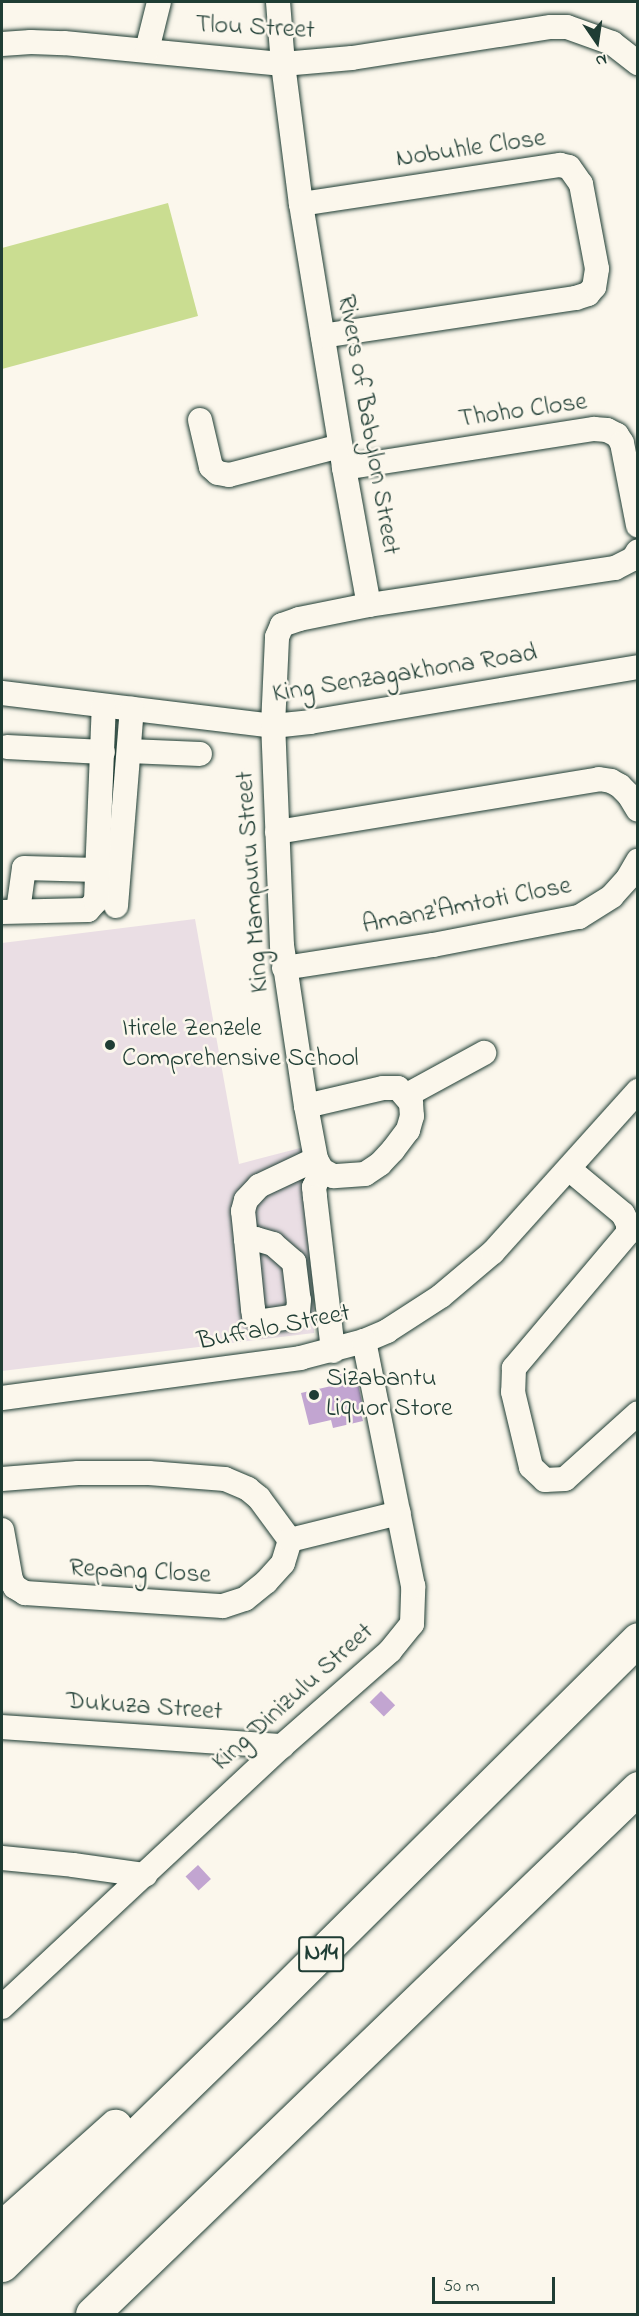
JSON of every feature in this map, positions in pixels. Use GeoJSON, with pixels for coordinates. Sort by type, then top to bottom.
{"type":"FeatureCollection","features":[{"type":"Feature","properties":{"kind":"highway","name":"N14"},"geometry":{"type":"LineString","coordinates":[[2,2265],[265,2009],[638,1639]]}},
{"type":"Feature","properties":{"kind":"highway"},"geometry":{"type":"LineString","coordinates":[[92,2314],[638,1788]]}},
{"type":"Feature","properties":{"kind":"highway"},"geometry":{"type":"LineString","coordinates":[[2,2227],[102,2136],[265,2009]]}},
{"type":"Feature","properties":{"kind":"street"},"geometry":{"type":"LineString","coordinates":[[147,50],[159,2]]}},
{"type":"Feature","properties":{"kind":"street","name":"Rivers of Babylon Street"},"geometry":{"type":"LineString","coordinates":[[278,2],[283,64],[301,204],[342,457],[369,605]]}},
{"type":"Feature","properties":{"kind":"street","name":"Tlou Street"},"geometry":{"type":"LineString","coordinates":[[2,44],[31,42],[147,50],[283,64],[352,58],[551,27],[567,27],[612,43],[634,55]]}},
{"type":"Feature","properties":{"kind":"street","name":"Nobuhle Close"},"geometry":{"type":"LineString","coordinates":[[301,204],[560,165],[569,167],[581,184],[597,269],[594,287],[588,294],[576,298],[322,336]]}},
{"type":"Feature","properties":{"kind":"street","name":"Thoho Close"},"geometry":{"type":"LineString","coordinates":[[200,420],[211,467],[229,475],[342,457],[594,429],[607,430],[617,435],[622,443],[638,525]]}},
{"type":"Feature","properties":{"kind":"street"},"geometry":{"type":"LineString","coordinates":[[273,726],[277,637],[282,625],[299,619],[369,605],[615,568],[633,559],[638,551]]}},
{"type":"Feature","properties":{"kind":"street","name":"King Senzagakhona Road"},"geometry":{"type":"LineString","coordinates":[[2,693],[273,726],[310,722],[638,667]]}},
{"type":"Feature","properties":{"kind":"street"},"geometry":{"type":"LineString","coordinates":[[98,870],[24,868],[10,912],[88,910],[96,901],[98,870],[103,752],[104,706]]}},
{"type":"Feature","properties":{"kind":"street"},"geometry":{"type":"LineString","coordinates":[[116,906],[132,709]]}},
{"type":"Feature","properties":{"kind":"street","name":"King Mampuru Street"},"geometry":{"type":"LineString","coordinates":[[273,726],[284,968],[306,1106],[319,1164],[314,1187],[333,1351]]}},
{"type":"Feature","properties":{"kind":"street"},"geometry":{"type":"LineString","coordinates":[[7,747],[103,752]]}},
{"type":"Feature","properties":{"kind":"street"},"geometry":{"type":"LineString","coordinates":[[129,751],[200,754]]}},
{"type":"Feature","properties":{"kind":"street"},"geometry":{"type":"LineString","coordinates":[[277,832],[598,779],[612,781],[620,786],[638,810]]}},
{"type":"Feature","properties":{"kind":"street","name":"Amanz'Amtoti Close"},"geometry":{"type":"LineString","coordinates":[[284,968],[433,945],[579,917],[612,896],[628,878],[638,861]]}},
{"type":"Feature","properties":{"kind":"street"},"geometry":{"type":"LineString","coordinates":[[407,1095],[484,1053]]}},
{"type":"Feature","properties":{"kind":"street"},"geometry":{"type":"LineString","coordinates":[[246,1239],[243,1211],[246,1200],[259,1186],[319,1164],[333,1176],[347,1177],[365,1174],[380,1164],[408,1130],[412,1116],[411,1103],[407,1095],[398,1088],[383,1088],[306,1106]]}},
{"type":"Feature","properties":{"kind":"street","name":"Buffalo Street"},"geometry":{"type":"LineString","coordinates":[[2,1398],[277,1362],[333,1351],[364,1341],[409,1319],[463,1279],[493,1252],[638,1091]]}},
{"type":"Feature","properties":{"kind":"street"},"geometry":{"type":"LineString","coordinates":[[569,1169],[623,1214],[628,1224],[628,1233],[514,1368],[513,1392],[531,1467],[545,1480],[565,1479],[638,1413]]}},
{"type":"Feature","properties":{"kind":"street","name":"King Dinizulu Street"},"geometry":{"type":"LineString","coordinates":[[6,1999],[145,1875],[282,1746],[390,1651],[412,1624],[413,1586],[364,1341]]}},
{"type":"Feature","properties":{"kind":"street"},"geometry":{"type":"LineString","coordinates":[[2,1479],[78,1473],[125,1473],[225,1479],[248,1489],[259,1498],[290,1540],[399,1513]]}},
{"type":"Feature","properties":{"kind":"street","name":"Repang Close"},"geometry":{"type":"LineString","coordinates":[[2,1530],[11,1580],[15,1587],[25,1593],[210,1607],[232,1605],[245,1599],[266,1582],[283,1563],[290,1540]]}},
{"type":"Feature","properties":{"kind":"street","name":"Dukuza Street"},"geometry":{"type":"LineString","coordinates":[[2,1727],[282,1746]]}},
{"type":"Feature","properties":{"kind":"street"},"geometry":{"type":"LineString","coordinates":[[2,1858],[74,1864],[145,1875]]}},
{"type":"Feature","properties":{"kind":"shaded area","name":"Itirele Zenzele Comprehensive School"},"geometry":{"type":"Polygon","coordinates":[[[195,919],[239,1164],[304,1147],[313,1237],[314,1333],[2,1371],[2,943],[195,919]]]}},
{"type":"Feature","properties":{"kind":"green space"},"geometry":{"type":"Polygon","coordinates":[[[168,203],[198,316],[2,369],[2,248],[168,203]]]}},
{"type":"Feature","properties":{"kind":"building"},"geometry":{"type":"Polygon","coordinates":[[[355,1370],[365,1416],[362,1417],[363,1421],[333,1428],[331,1420],[309,1425],[301,1393],[340,1384],[337,1374],[355,1370]]]}},
{"type":"Feature","properties":{"kind":"building"},"geometry":{"type":"Polygon","coordinates":[[[381,1691],[395,1705],[384,1716],[370,1702],[381,1691]]]}},
{"type":"Feature","properties":{"kind":"building"},"geometry":{"type":"Polygon","coordinates":[[[198,1865],[211,1879],[199,1890],[186,1877],[198,1865]]]}},
{"type":"Feature","properties":{"kind":"place","name":"Itirele Zenzele Comprehensive School"},"geometry":{"type":"Point","coordinates":[110,1045]}},
{"type":"Feature","properties":{"kind":"place","name":"Sizabantu Liquor Store"},"geometry":{"type":"Point","coordinates":[314,1395]}}]}
